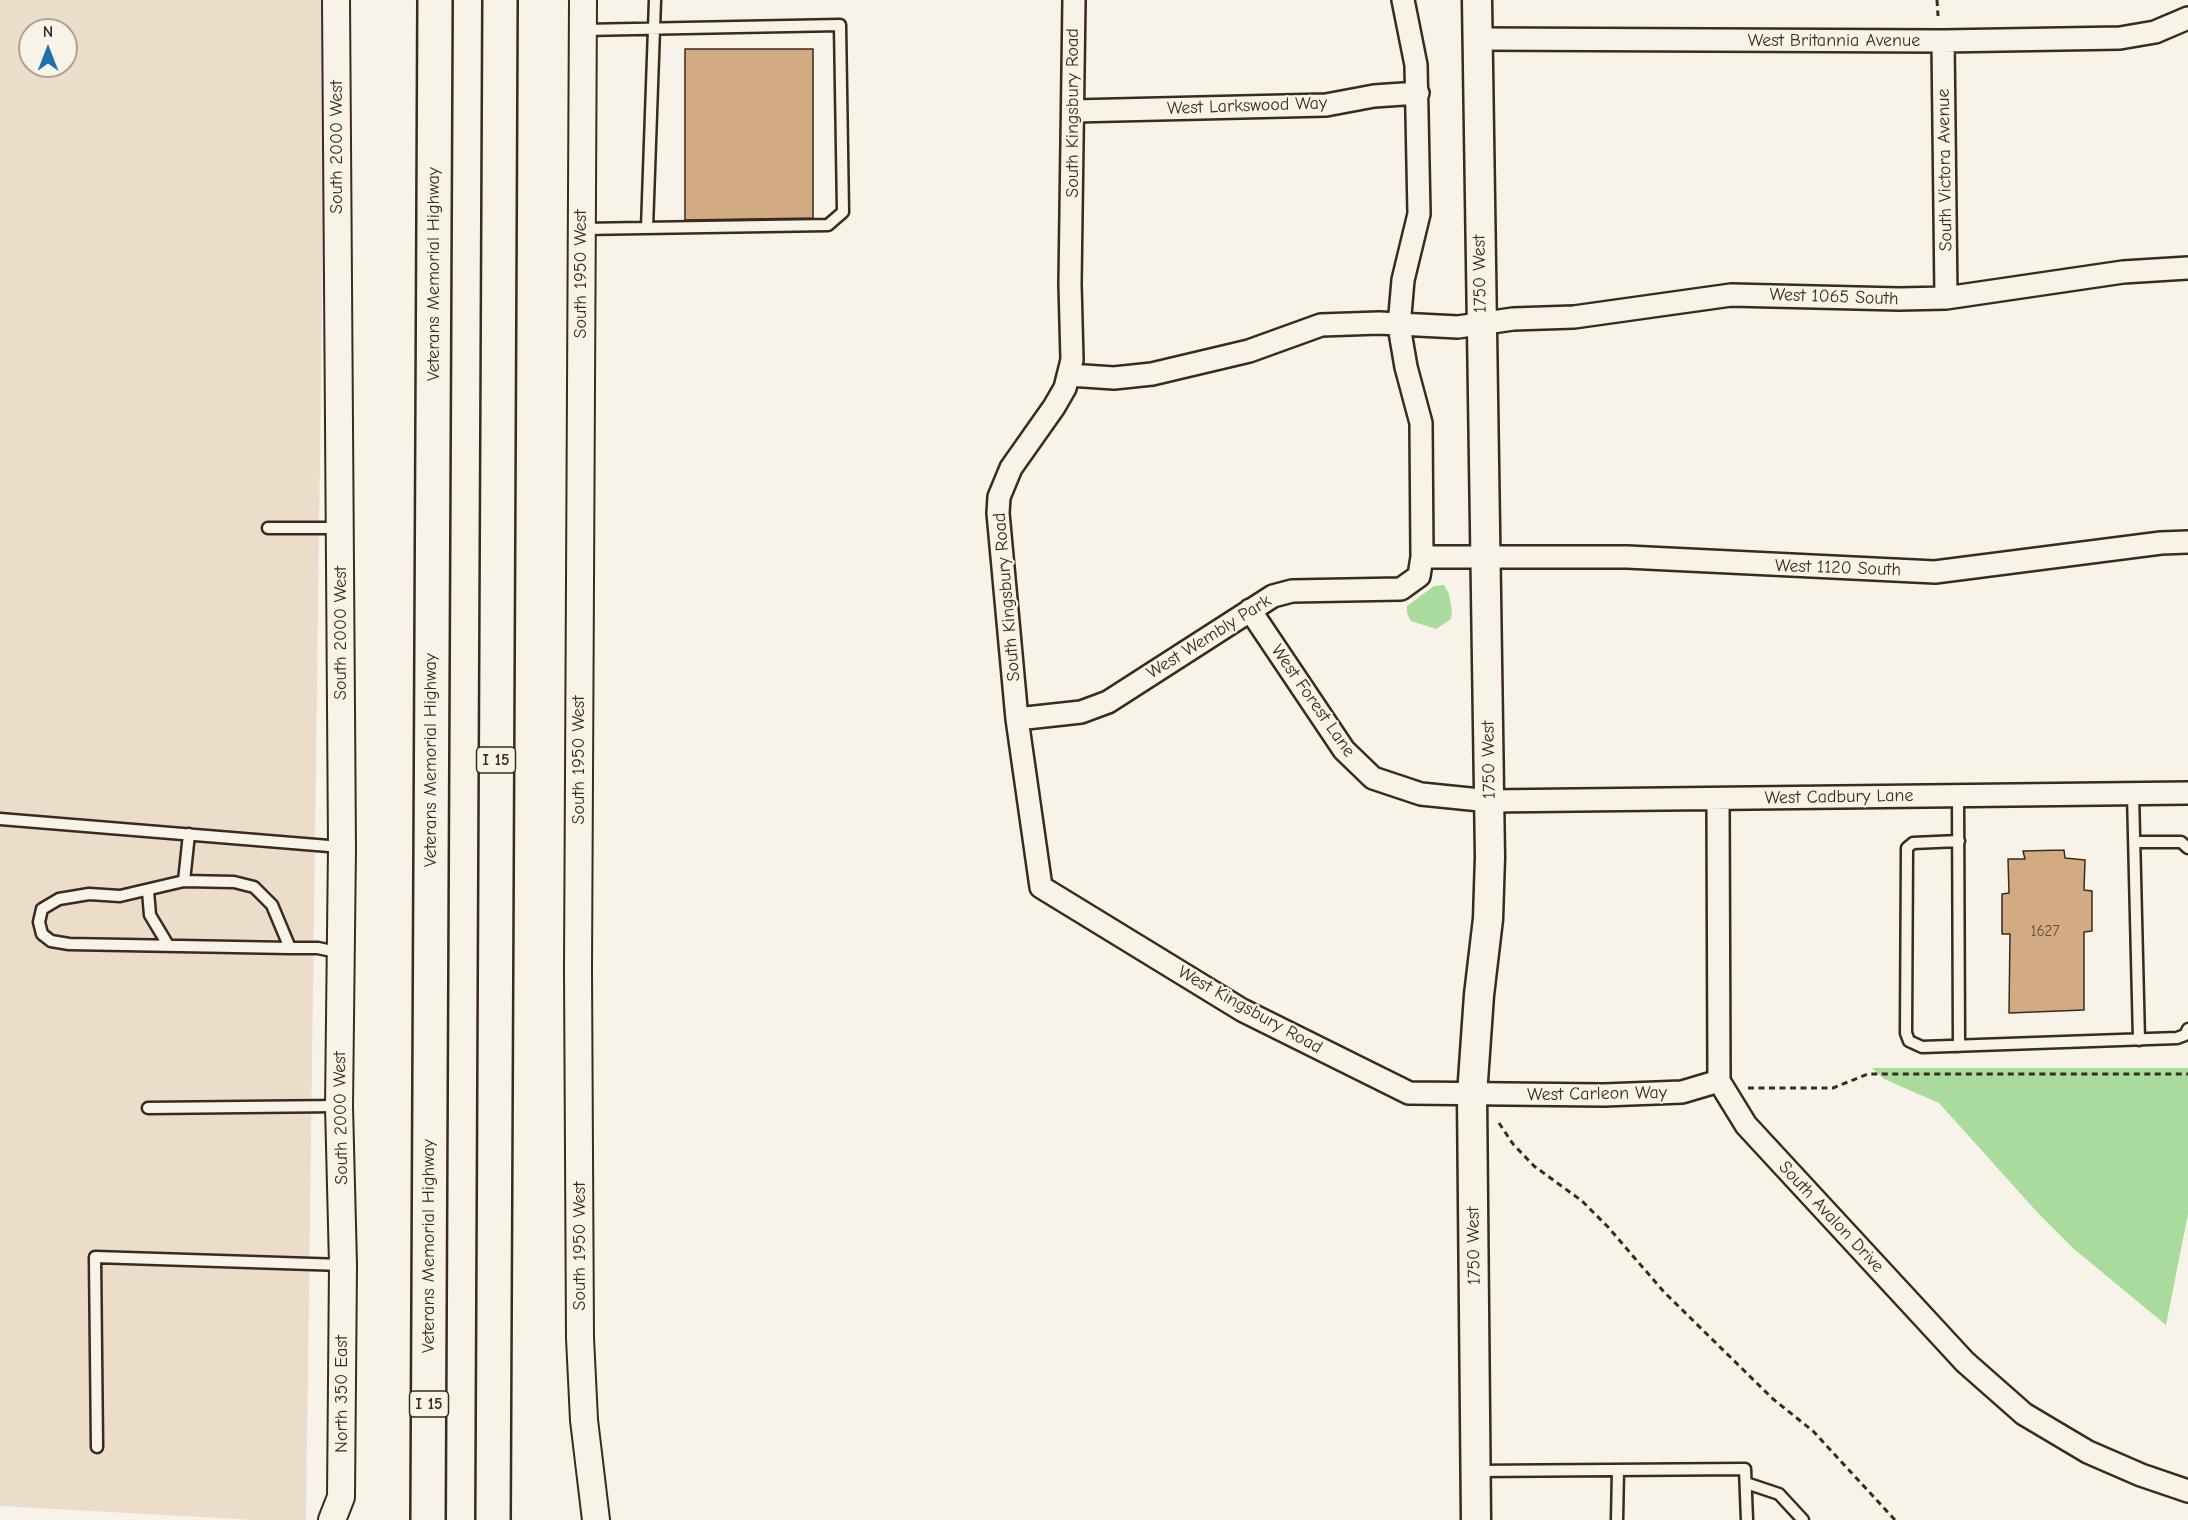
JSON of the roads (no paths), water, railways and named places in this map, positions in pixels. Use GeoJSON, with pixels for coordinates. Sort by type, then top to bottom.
{"type":"FeatureCollection","features":[{"type":"Feature","properties":{"kind":"highway","name":"Veterans Memorial Highway"},"geometry":{"type":"LineString","coordinates":[[428,1520],[435,0]]}},
{"type":"Feature","properties":{"kind":"highway","name":"I 15"},"geometry":{"type":"LineString","coordinates":[[493,1520],[500,0]]}},
{"type":"Feature","properties":{"kind":"main road","name":"1750 West"},"geometry":{"type":"LineString","coordinates":[[1476,1520],[1472,1095],[1479,995],[1488,919],[1490,801],[1477,0]]}},
{"type":"Feature","properties":{"kind":"street","name":"South 2000 West"},"geometry":{"type":"LineString","coordinates":[[336,0],[342,847],[339,1106],[343,1265]]}},
{"type":"Feature","properties":{"kind":"street","name":"South 1950 West"},"geometry":{"type":"LineString","coordinates":[[583,0],[578,958],[580,1326],[584,1420],[596,1520]]}},
{"type":"Feature","properties":{"kind":"street","name":"South Kingsbury Road"},"geometry":{"type":"LineString","coordinates":[[1041,887],[1017,719],[998,536],[999,497],[1011,468],[1054,407],[1069,375],[1072,360],[1070,284],[1074,0]]}},
{"type":"Feature","properties":{"kind":"street"},"geometry":{"type":"LineString","coordinates":[[1403,0],[1416,65],[1418,93],[1419,225],[1403,280],[1399,326],[1404,357],[1421,423],[1422,557],[1485,557]]}},
{"type":"Feature","properties":{"kind":"street","name":"West Britannia Avenue"},"geometry":{"type":"LineString","coordinates":[[1477,39],[1943,41],[2138,36],[2188,18]]}},
{"type":"Feature","properties":{"kind":"street","name":"South Victora Avenue"},"geometry":{"type":"LineString","coordinates":[[1943,41],[1946,298]]}},
{"type":"Feature","properties":{"kind":"street","name":"West Larkswood Way"},"geometry":{"type":"LineString","coordinates":[[1074,111],[1326,105],[1374,96],[1418,93]]}},
{"type":"Feature","properties":{"kind":"street","name":"West 1065 South"},"geometry":{"type":"LineString","coordinates":[[1069,375],[1114,378],[1152,374],[1249,351],[1321,325],[1379,323],[1399,326],[1458,327],[1513,319],[1574,317],[1731,294],[1899,299],[1946,298],[2123,273],[2188,268]]}},
{"type":"Feature","properties":{"kind":"street","name":"West 1120 South"},"geometry":{"type":"LineString","coordinates":[[1485,557],[1627,557],[1935,572],[2161,543],[2188,542]]}},
{"type":"Feature","properties":{"kind":"street","name":"West Wembly Park"},"geometry":{"type":"LineString","coordinates":[[1017,719],[1081,712],[1108,702],[1273,596],[1292,591],[1390,590],[1408,585],[1419,576],[1422,557]]}},
{"type":"Feature","properties":{"kind":"street","name":"West Forest Lane"},"geometry":{"type":"LineString","coordinates":[[1250,610],[1344,750],[1373,778],[1421,794],[1490,801]]}},
{"type":"Feature","properties":{"kind":"street","name":"West Cadbury Lane"},"geometry":{"type":"LineString","coordinates":[[1490,801],[2188,793]]}},
{"type":"Feature","properties":{"kind":"street"},"geometry":{"type":"LineString","coordinates":[[1718,800],[1719,1081]]}},
{"type":"Feature","properties":{"kind":"street","name":"West Kingsbury Road"},"geometry":{"type":"LineString","coordinates":[[1041,887],[1242,1010],[1409,1093],[1472,1095]]}},
{"type":"Feature","properties":{"kind":"street","name":"West Carleon Way"},"geometry":{"type":"LineString","coordinates":[[1472,1095],[1682,1092],[1719,1081]]}},
{"type":"Feature","properties":{"kind":"street","name":"South Avalon Drive"},"geometry":{"type":"LineString","coordinates":[[1719,1081],[1746,1125],[1973,1369],[2024,1413],[2088,1452],[2141,1475],[2188,1491]]}},
{"type":"Feature","properties":{"kind":"street","name":"North 350 East"},"geometry":{"type":"LineString","coordinates":[[332,1520],[341,1497],[343,1265]]}},
{"type":"Feature","properties":{"kind":"lane"},"geometry":{"type":"LineString","coordinates":[[647,228],[652,28],[655,0]]}},
{"type":"Feature","properties":{"kind":"lane"},"geometry":{"type":"LineString","coordinates":[[581,229],[828,225],[843,212],[840,25],[582,30]]}},
{"type":"Feature","properties":{"kind":"lane"},"geometry":{"type":"LineString","coordinates":[[268,528],[340,528]]}},
{"type":"Feature","properties":{"kind":"lane"},"geometry":{"type":"LineString","coordinates":[[2133,794],[2139,1040]]}},
{"type":"Feature","properties":{"kind":"lane"},"geometry":{"type":"LineString","coordinates":[[1958,795],[1959,1046]]}},
{"type":"Feature","properties":{"kind":"lane"},"geometry":{"type":"LineString","coordinates":[[0,819],[342,847]]}},
{"type":"Feature","properties":{"kind":"lane"},"geometry":{"type":"LineString","coordinates":[[184,881],[189,834]]}},
{"type":"Feature","properties":{"kind":"lane"},"geometry":{"type":"LineString","coordinates":[[1959,841],[1913,843],[1907,848],[1906,1033],[1909,1041],[1922,1047],[2139,1040],[2177,1038],[2185,1035],[2188,1029]]}},
{"type":"Feature","properties":{"kind":"lane"},"geometry":{"type":"LineString","coordinates":[[2134,842],[2181,842],[2188,849]]}},
{"type":"Feature","properties":{"kind":"lane"},"geometry":{"type":"LineString","coordinates":[[290,948],[272,905],[254,887],[234,882],[184,881],[120,896],[89,894],[59,899],[42,909],[39,922],[42,934],[51,941],[69,944],[168,945],[290,948],[318,948],[341,953]]}},
{"type":"Feature","properties":{"kind":"lane"},"geometry":{"type":"LineString","coordinates":[[148,891],[150,915],[168,945]]}},
{"type":"Feature","properties":{"kind":"lane"},"geometry":{"type":"LineString","coordinates":[[148,1108],[339,1106]]}},
{"type":"Feature","properties":{"kind":"lane"},"geometry":{"type":"LineString","coordinates":[[97,1447],[95,1257],[343,1265]]}},
{"type":"Feature","properties":{"kind":"lane"},"geometry":{"type":"LineString","coordinates":[[1476,1471],[1745,1469],[1747,1520]]}},
{"type":"Feature","properties":{"kind":"lane"},"geometry":{"type":"LineString","coordinates":[[1617,1520],[1618,1470]]}},
{"type":"Feature","properties":{"kind":"lane"},"geometry":{"type":"LineString","coordinates":[[1746,1483],[1779,1494],[1803,1520]]}}]}
